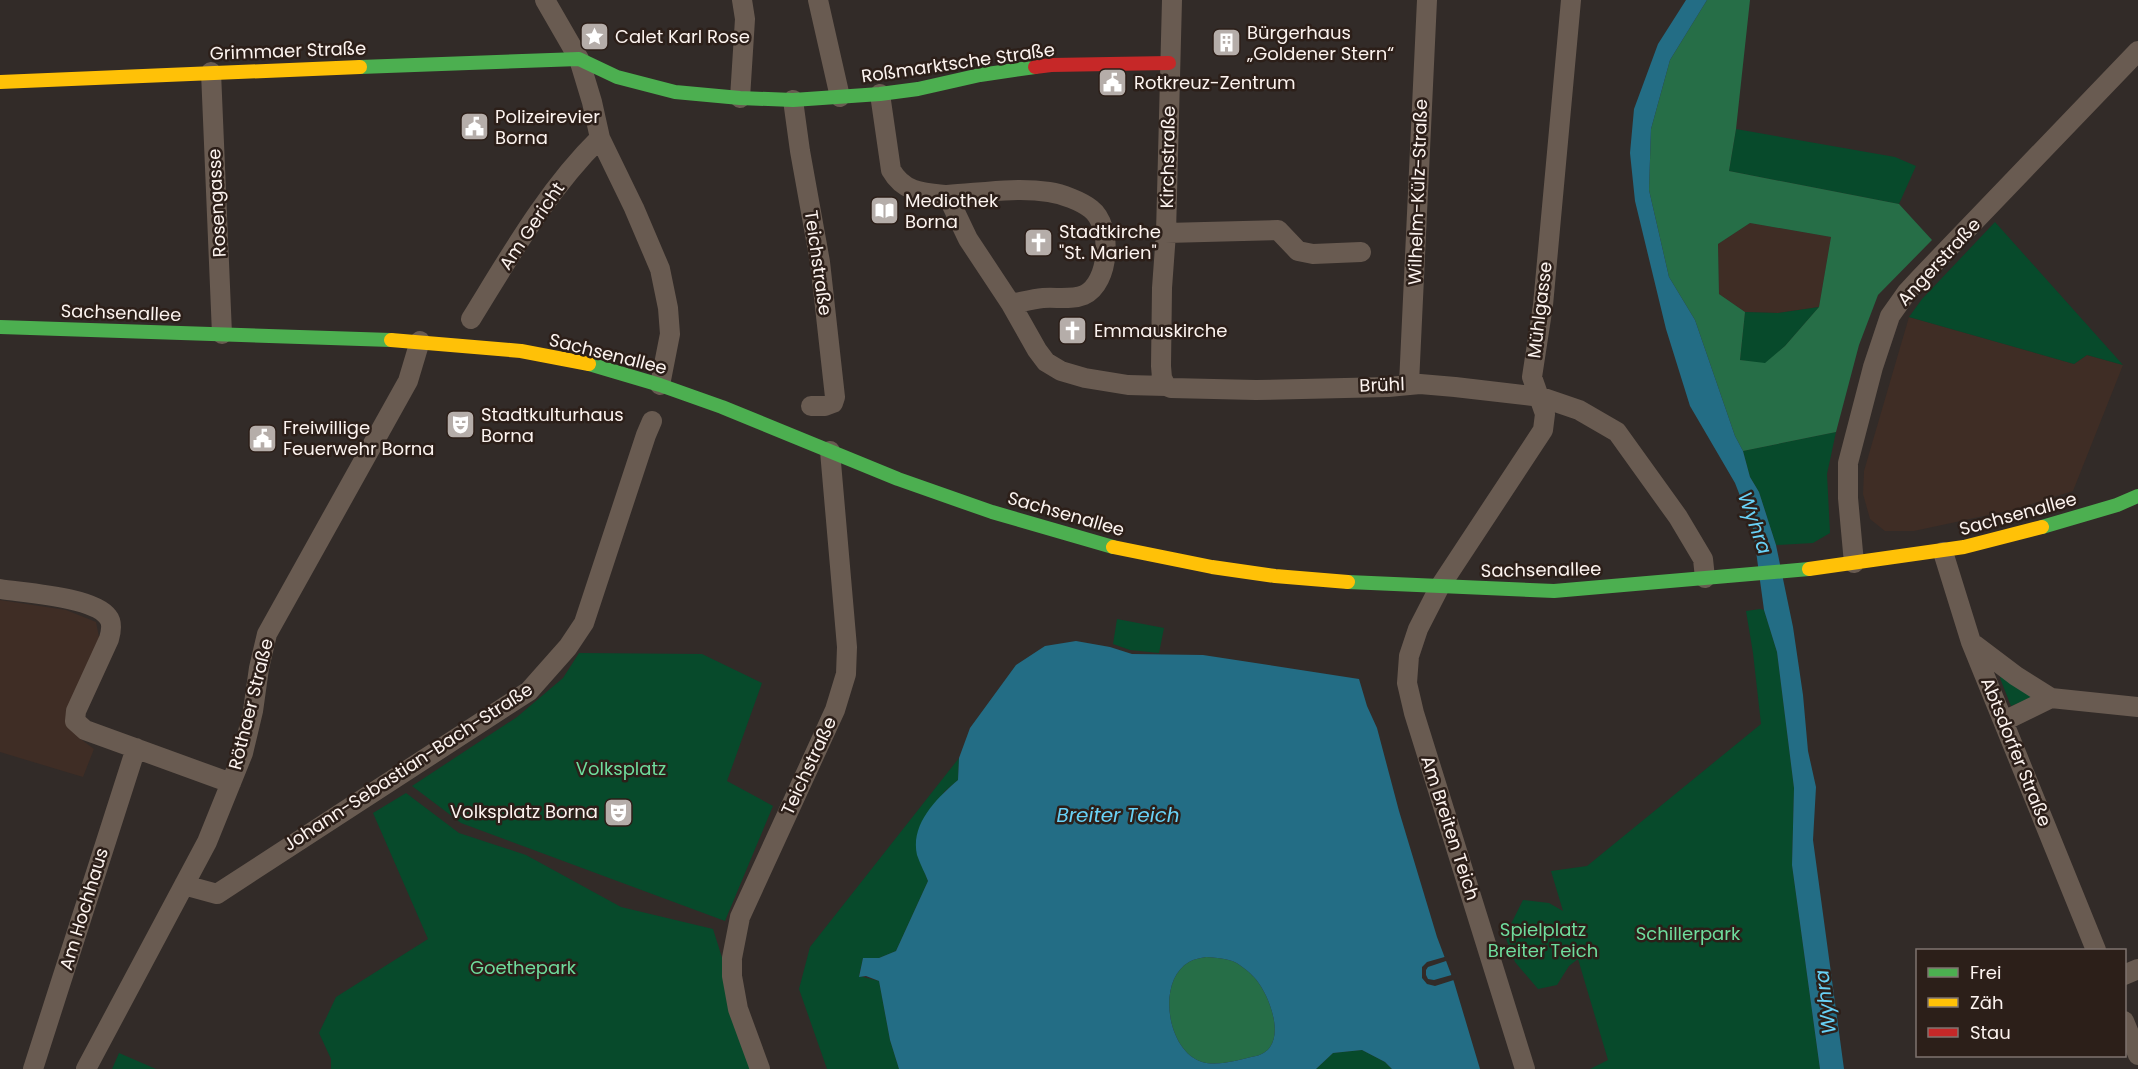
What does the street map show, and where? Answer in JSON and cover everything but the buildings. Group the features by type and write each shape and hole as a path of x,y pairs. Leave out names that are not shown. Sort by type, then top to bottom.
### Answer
{"main road":[{"name":"Grimmaer Straße","path":"0,82 579,59"},
{"name":"Roßmarktsche Straße","path":"579,59 617,77 675,92 793,100 918,89 980,75 1051,65 1169,63"},
{"name":"Sachsenallee","path":"0,327 420,341 521,351 593,365 722,407 898,478 992,512 1105,546 1186,564 1275,576 1439,588 1554,591 1738,576 1943,552 2048,527 2138,496"}],"street":[{"path":"544,0 579,59 600,138 660,269 668,308 670,334 660,385"},
{"path":"740,98 745,28 742,0"},
{"path":"818,0 840,97"},
{"name":"Kirchstraße","path":"1166,386 1162,378 1161,366 1162,288 1166,233 1172,0"},
{"name":"Wilhelm-Külz-Straße","path":"1409,384 1427,0"},
{"name":"Mühlgasse","path":"1439,588 1543,430 1545,414 1532,377 1543,305 1571,0"},
{"name":"Angerstraße","path":"1854,563 1848,498 1848,463 1873,367 1890,316 1920,278 2138,51"},
{"name":"Rosengasse","path":"211,72 222,334"},
{"path":"880,94 891,170 904,187 918,193 947,195 1003,189 1050,192 1080,202 1093,210 1102,225 1106,242 1105,262 1101,276 1093,289 1084,295 1042,298 1011,304"},
{"name":"Teichstraße","path":"793,100 820,262 835,397 833,403 825,406 811,406"},
{"name":"Am Gericht","path":"471,319 545,203 581,156 600,138"},
{"name":"Brühl","path":"947,195 968,239 1011,304 1037,350 1047,362 1061,371 1085,378 1128,385 1171,388 1256,390 1389,387 1409,384 1455,387 1541,398 1579,410 1617,432 1678,517 1703,559 1705,578"},
{"path":"1166,233 1278,230 1298,251 1313,254 1361,252"},
{"name":"Röthaer Straße","path":"86,1069 207,842 243,753 267,634 408,381 420,341"},
{"name":"Johann-Sebastian-Bach-Straße","path":"184,885 217,894 529,691 568,647 584,624 652,421"},
{"name":"Teichstraße","path":"760,1069 738,1009 732,976 732,958 740,917 835,711 846,674 847,647 830,451"},
{"name":"Abtsdorfer Straße","path":"1943,552 1971,642 2095,949"},
{"name":"Am Breiten Teich","path":"1439,588 1418,629 1409,656 1407,683 1414,713 1525,1069"},
{"path":"0,589 97,606 110,618 112,630 109,639 76,711 75,722 85,730 231,783"},
{"path":"1971,642 2016,676 2051,698 2138,707"},
{"path":"2004,721 2051,698"},
{"name":"Am Hochhaus","path":"33,1069 136,748"},
{"path":"2126,1026 2138,1055"}],"shaded area":[{"path":"1750,223 1831,237 1819,307 1778,313 1745,312 1719,294 1718,244"},
{"path":"1909,317 2074,364 2087,355 2123,365 2073,491 2012,510 1914,531 1885,531 1870,519 1863,494 1864,471"},
{"path":"0,600 66,610 96,622 100,642 78,737 94,749 83,777 0,752"}],"green space":[{"path":"1707,0 1750,0 1736,129 1729,171 1899,204 1932,240 1878,295 1859,345 1836,432 1743,451 1735,436 1695,320 1669,277 1649,190 1651,129 1670,60","holes":["1750,223 1831,237 1819,307 1785,346 1765,363 1740,360 1745,312 1719,294 1718,244"]},
{"path":"1736,129 1895,157 1916,166 1899,204 1729,171"},
{"path":"1995,222 2123,365 2087,355 2074,364 1909,317 1922,299"},
{"path":"1819,307 1785,346 1765,364 1740,360 1745,312 1778,313"},
{"path":"1836,432 1827,474 1830,533 1813,543 1776,545 1759,492 1750,477 1743,451"},
{"name":"Schillerpark","path":"1764,610 1777,652 1794,788 1792,865 1820,1069 1590,1069 1608,1060 1578,959 1569,966 1557,985 1538,989 1515,962 1505,936 1523,900 1549,903 1563,911 1551,871 1587,866 1761,724 1746,611"},
{"path":"1117,619 1164,628 1159,653 1130,650 1113,644"},
{"name":"Volksplatz","path":"579,653 702,654 762,683 727,781 773,806 725,921 461,823 412,786 517,717 563,678"},
{"path":"2002,675 2034,697 2011,706 2000,678"},
{"path":"959,758 958,780 944,792 917,854 928,881 896,951 879,958 863,958 859,976 879,981 890,1040 899,1069 827,1069 799,989 810,947"},
{"name":"Goethepark","path":"406,793 459,833 526,855 621,907 713,929 757,1069 331,1069 331,1059 319,1033 336,997 428,939 373,813"},
{"path":"1206,957 1237,963 1260,985 1269,1003 1274,1024 1272,1044 1266,1051 1256,1056 1215,1064 1202,1062 1190,1055 1181,1044 1174,1031 1170,1015 1169,999 1172,984 1179,971 1189,962"},
{"path":"1362,1050 1385,1062 1392,1069 1316,1069 1333,1053"},
{"path":"119,1053 156,1069 112,1069"}],"water":[{"name":"Wyhra","path":"1686,0 1707,0 1670,60 1651,129 1649,190 1669,277 1695,320 1735,436 1743,451 1750,477 1759,492 1776,545 1793,627 1808,751 1816,787 1813,840 1844,1069 1820,1069 1792,865 1794,788 1777,652 1764,610 1753,529 1735,483 1690,406 1666,329 1635,201 1630,153 1634,109 1658,44"},
{"name":"Breiter Teich","path":"1076,641 1110,647 1132,654 1203,655 1359,679 1367,706 1377,728 1437,937 1454,982 1480,1069 1392,1069 1385,1062 1362,1050 1333,1053 1316,1069 899,1069 890,1040 879,981 866,976 859,977 863,958 879,958 896,951 928,881 917,855 916,844 921,822 934,803 958,780 959,758 970,728 1016,665 1045,646","holes":["1206,957 1237,963 1260,985 1269,1003 1274,1024 1272,1044 1266,1051 1256,1056 1215,1064 1202,1062 1190,1055 1181,1044 1174,1031 1170,1015 1169,999 1172,984 1179,971 1189,962"]}],"pier":[{"path":"1448,956 1449,960 1428,967 1426,975 1428,979 1434,980 1455,974 1457,979 1435,986 1427,984 1422,978 1422,967 1427,962"}],"traffic: fast":[{"path":"360,67 579,59 617,77 675,92 793,100 918,89 980,75 1035,67"},
{"path":"0,327 391,340"},
{"path":"589,364 660,385 722,407 898,479 992,512 1113,547"},
{"path":"2042,527 2117,505 2138,496"},
{"path":"1348,582 1554,591 1809,569"}],"traffic: slow":[{"path":"0,82 360,67"},
{"path":"391,340 521,351 589,364"},
{"path":"1809,569 1964,547 2042,527"},
{"path":"1113,547 1212,567 1275,576 1348,582"}],"traffic: jam":[{"path":"1035,67 1169,63"}],"place":[{"name":"Calet Karl Rose","path":"594,37"},
{"name":"Bürgerhaus „Goldener Stern“","path":"1226,43"},
{"name":"Rotkreuz-Zentrum","path":"1113,83"},
{"name":"Polizeirevier Borna","path":"474,127"},
{"name":"Mediothek Borna","path":"884,211"},
{"name":"Stadtkirche \"St. Marien\"","path":"1038,242"},
{"name":"Emmauskirche","path":"1073,331"},
{"name":"Stadtkulturhaus Borna","path":"460,425"},
{"name":"Freiwillige Feuerwehr Borna","path":"262,438"},
{"name":"Volksplatz Borna","path":"619,812"}],"park label":[{"name":"Spielplatz Breiter Teich","path":"1543,940"}]}
